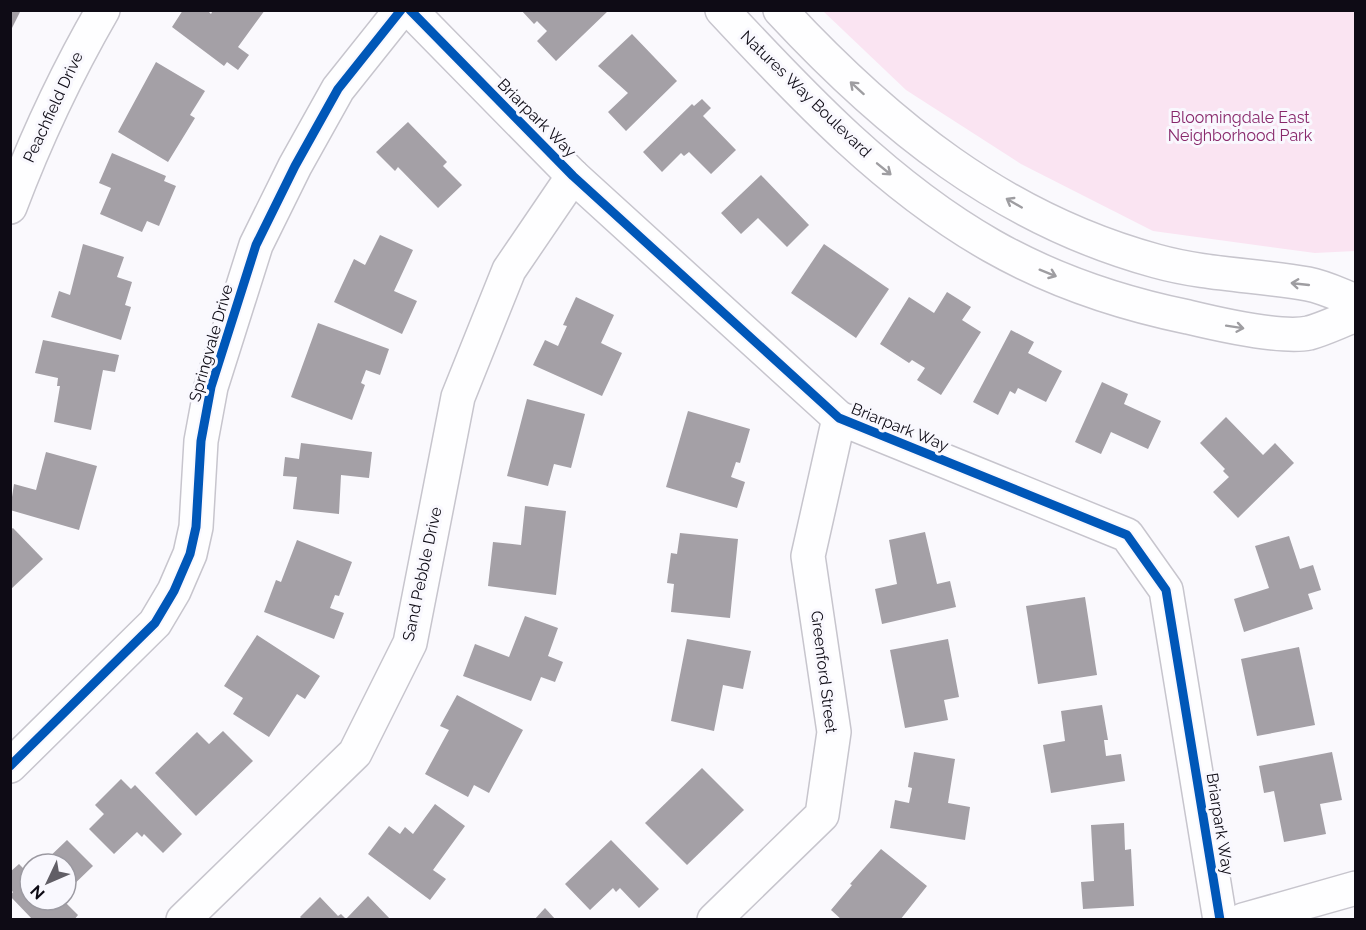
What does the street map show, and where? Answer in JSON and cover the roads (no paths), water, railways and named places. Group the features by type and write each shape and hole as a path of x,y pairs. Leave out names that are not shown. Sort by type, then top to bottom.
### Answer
{"street":[{"name":"Peachfield Drive","path":"10,207 34,143 68,71 103,10"},
{"name":"Springvale Drive","path":"10,766 155,623 174,591 190,554 196,527 201,441 211,387 256,245 295,166 338,89 401,10"},
{"name":"Briarpark Way","path":"410,10 573,176 839,418 1127,535 1166,590 1220,920"},
{"name":"Natures Way Boulevard","path":"722,10 828,120 883,168 934,208 992,246 1044,272 1111,297 1231,327 1307,333 1356,315"},
{"path":"780,10 841,74 887,116 939,156 1044,221 1100,244 1158,262 1213,273 1310,285 1356,301"},
{"name":"Sand Pebble Drive","path":"183,920 356,753 410,643 458,397 509,270 573,176"},
{"name":"Greenford Street","path":"714,920 822,815 834,732 808,556 839,418"},
{"path":"1243,920 1356,888"}],"park label":[{"name":"Bloomingdale East Neighborhood Park","path":"1240,126"}]}
